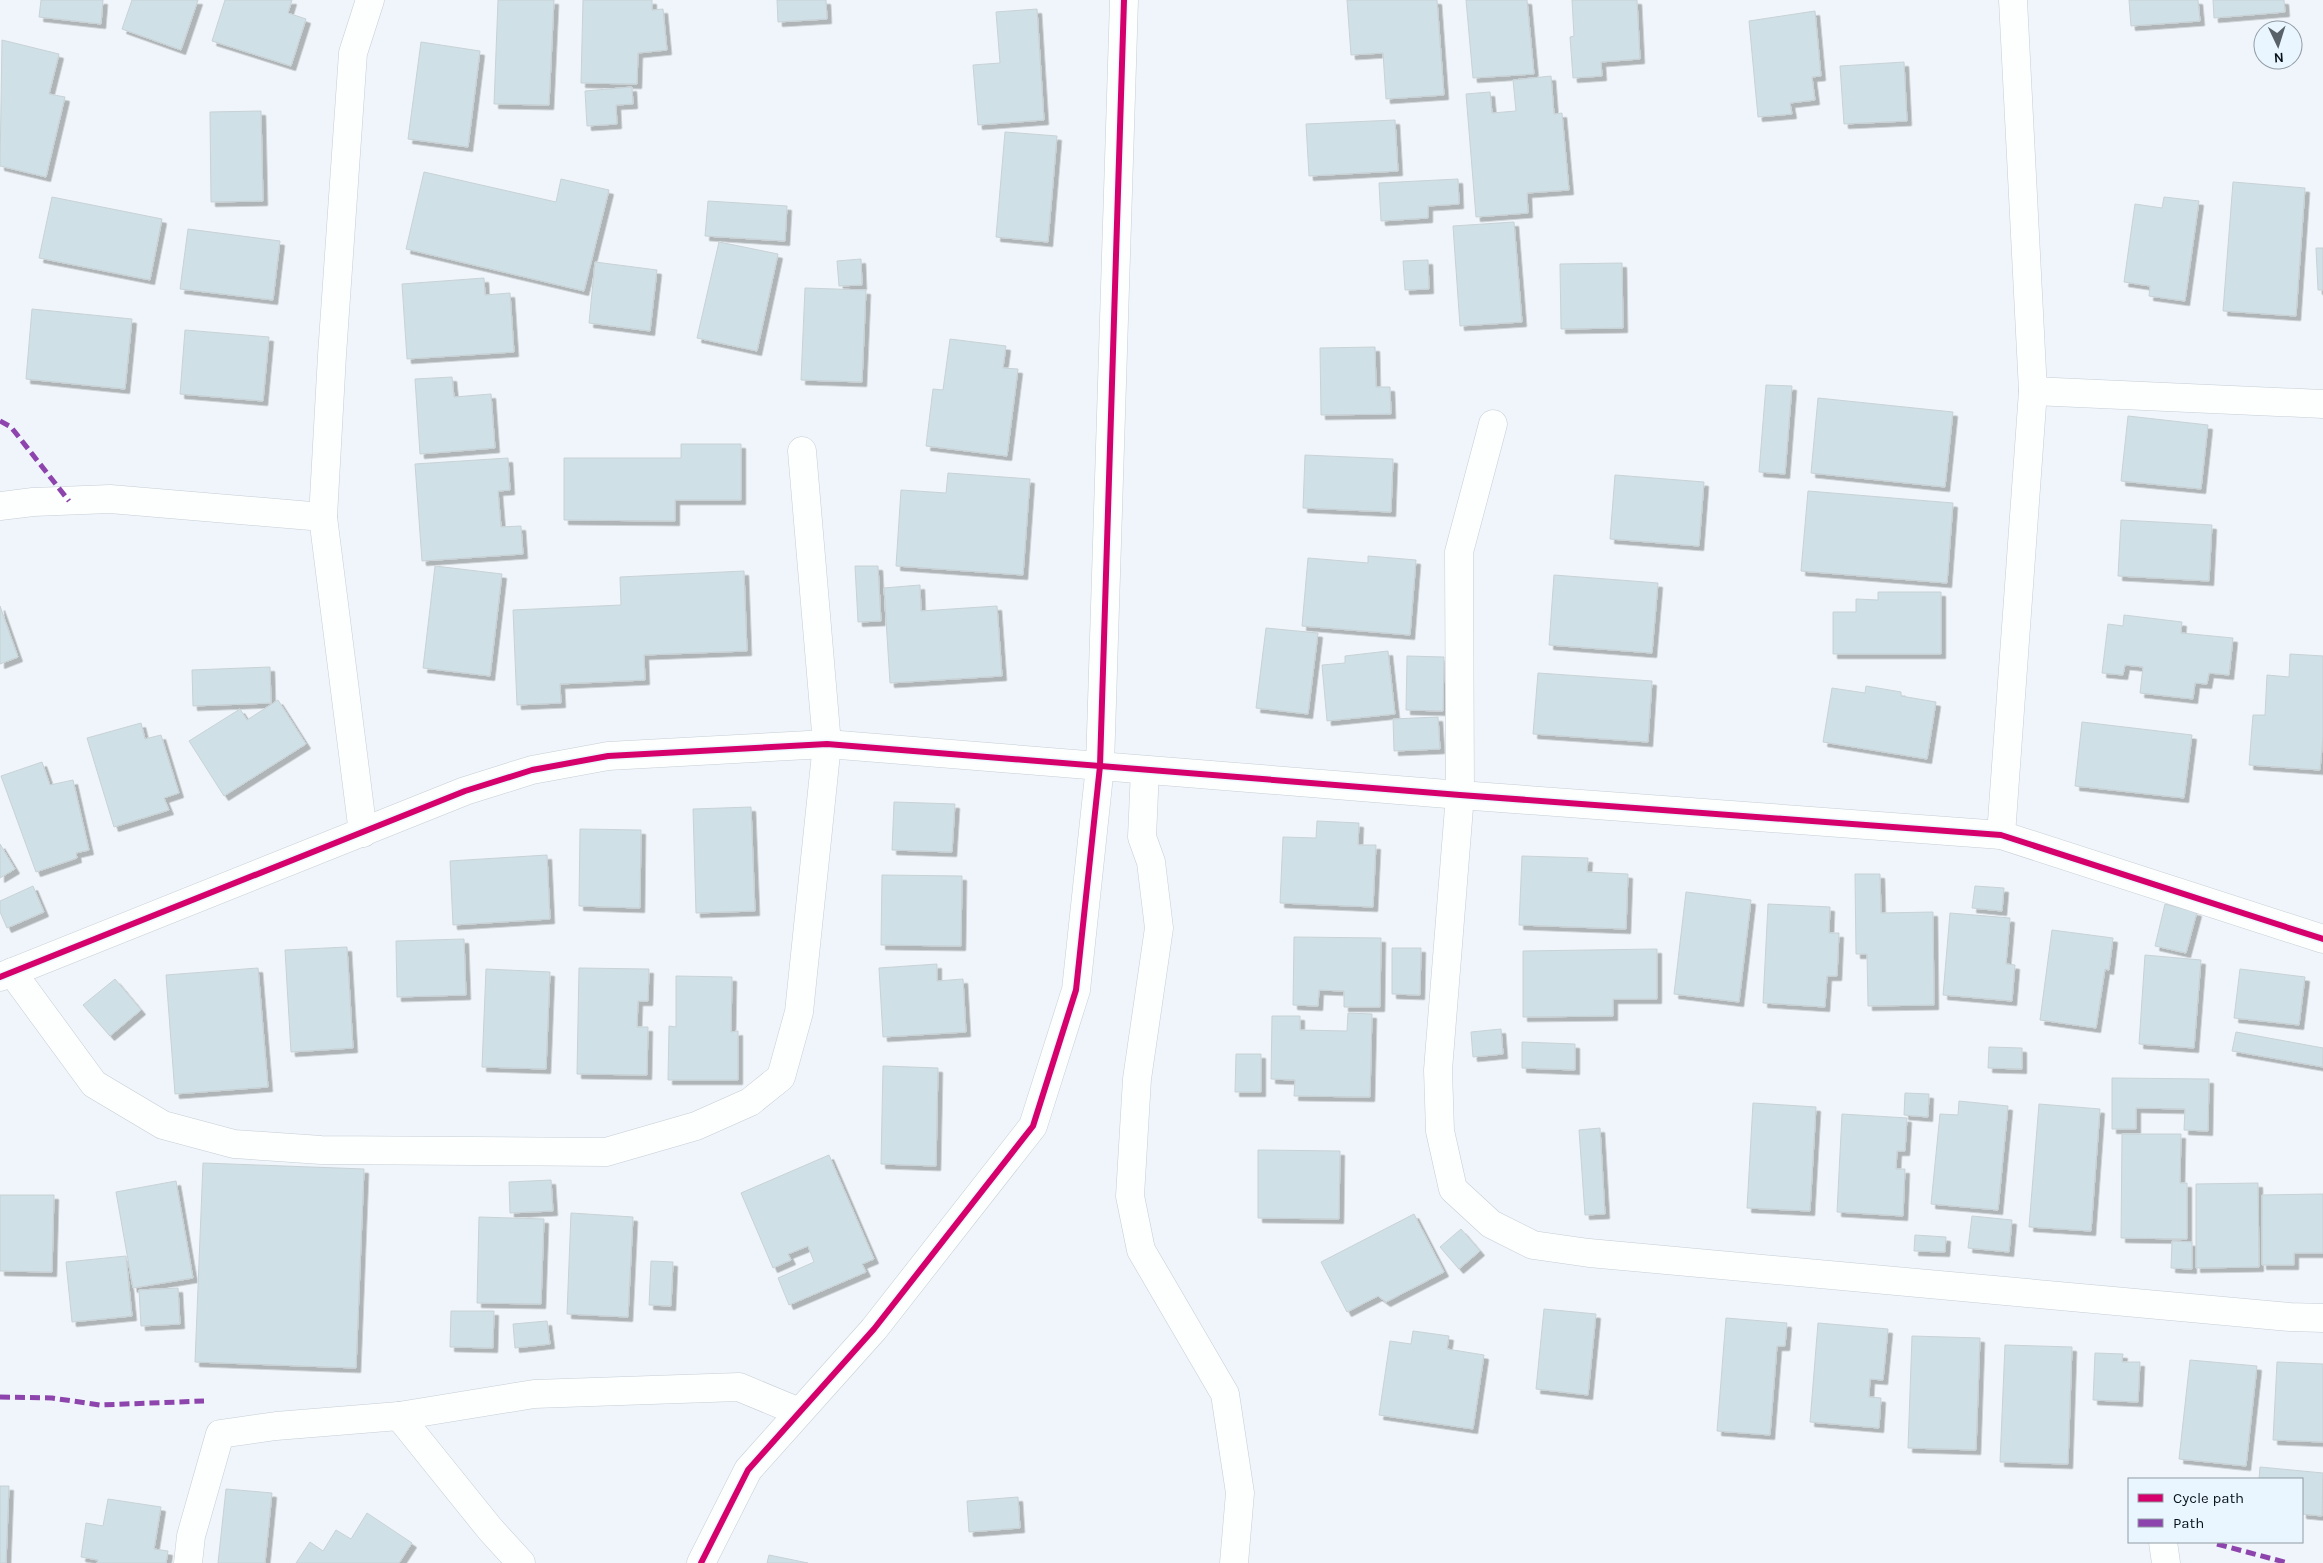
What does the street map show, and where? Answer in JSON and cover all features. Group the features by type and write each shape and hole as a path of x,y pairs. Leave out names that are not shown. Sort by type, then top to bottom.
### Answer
{"street":[{"path":"363,832 323,517 332,345 353,53 370,0"},
{"path":"701,1563 748,1470 874,1329 1033,1126 1076,990 1100,766 1124,0"},
{"path":"2000,834 2033,391 2013,0"},
{"path":"2033,391 2323,404"},
{"path":"1493,424 1459,552 1460,795 1438,1070 1440,1131 1453,1190 1491,1224 1532,1245 1589,1253 2290,1317 2323,1318"},
{"path":"802,451 827,744 799,1012 781,1077 750,1102 696,1126 606,1152 321,1150 234,1144 163,1125 94,1084 6,975 465,791 532,770 608,756 827,744 1460,795 2000,834 2323,939"},
{"path":"0,506 33,502 110,499 323,517"},
{"path":"1145,770 1142,837 1151,862 1159,928 1137,1079 1130,1196 1141,1250 1225,1394 1240,1493 1234,1563"},
{"path":"188,1563 190,1536 220,1434 276,1426 399,1416 534,1394 738,1387 799,1412"},
{"path":"399,1416 490,1529 521,1563"},
{"path":"2163,1543 2166,1563"}],"building":[{"path":"41,0 103,0 101,24 39,17"},
{"path":"132,0 198,0 181,50 122,29"},
{"path":"225,0 292,0 288,13 306,19 291,66 212,41"},
{"path":"498,0 554,0 549,105 494,104"},
{"path":"583,0 652,0 652,10 663,9 667,50 638,53 637,84 581,83"},
{"path":"777,0 826,0 827,19 778,22"},
{"path":"1347,0 1437,0 1444,95 1386,99 1383,53 1351,55"},
{"path":"1466,0 1527,0 1534,74 1473,78"},
{"path":"1572,0 1637,0 1640,59 1601,62 1602,76 1573,78 1570,37 1574,36"},
{"path":"2129,0 2198,0 2200,21 2131,26"},
{"path":"2213,0 2284,0 2285,12 2214,18"},
{"path":"1037,9 1044,120 978,125 973,65 1000,63 996,12"},
{"path":"1815,11 1821,76 1812,77 1815,100 1790,103 1792,114 1758,117 1749,21"},
{"path":"2,40 59,54 49,94 65,97 46,177 0,166"},
{"path":"421,42 480,51 468,147 408,139"},
{"path":"1904,62 1907,121 1844,124 1840,66"},
{"path":"1551,76 1554,114 1562,113 1569,190 1527,193 1528,213 1476,217 1466,94 1490,92 1492,113 1516,111 1513,80"},
{"path":"632,87 633,104 616,105 617,124 587,126 585,91"},
{"path":"261,111 263,201 211,202 210,112"},
{"path":"1395,120 1398,171 1309,176 1306,124"},
{"path":"1005,132 1057,136 1048,242 996,237"},
{"path":"424,172 556,202 561,179 609,190 584,291 406,249"},
{"path":"1458,179 1459,204 1428,206 1428,218 1381,221 1379,183"},
{"path":"2233,182 2305,188 2296,316 2223,311"},
{"path":"52,197 162,219 150,280 39,258"},
{"path":"2164,197 2199,201 2185,301 2149,296 2150,286 2124,282 2135,204 2162,208"},
{"path":"708,201 787,206 785,241 705,236"},
{"path":"1514,222 1522,322 1460,326 1453,226"},
{"path":"188,229 280,241 273,300 180,289"},
{"path":"719,242 778,254 757,351 697,338"},
{"path":"2316,248 2323,248 2323,290 2318,290"},
{"path":"861,259 862,285 839,286 837,261"},
{"path":"1428,260 1429,289 1405,290 1403,261"},
{"path":"595,262 657,270 650,331 589,323"},
{"path":"1622,263 1623,328 1561,329 1560,264"},
{"path":"484,278 485,295 510,293 514,352 407,359 402,284"},
{"path":"805,288 866,290 862,382 801,380"},
{"path":"32,309 132,319 125,389 26,379"},
{"path":"185,330 269,337 263,401 180,394"},
{"path":"950,339 1006,346 1003,368 1018,369 1007,456 926,446 933,389 943,390"},
{"path":"1375,347 1376,387 1390,387 1391,414 1321,415 1320,348"},
{"path":"452,377 454,397 491,394 495,448 420,454 415,379"},
{"path":"1766,385 1792,386 1785,474 1759,472"},
{"path":"1818,398 1953,412 1945,487 1811,473"},
{"path":"2128,416 2208,425 2201,489 2121,481"},
{"path":"681,444 741,444 741,500 675,500 675,521 564,520 564,458 681,458"},
{"path":"1305,455 1393,459 1391,512 1303,508"},
{"path":"508,458 510,490 498,491 501,527 521,526 523,554 422,561 415,464"},
{"path":"948,473 1030,479 1023,575 896,566 901,490 946,493"},
{"path":"1615,475 1704,482 1699,546 1610,539"},
{"path":"1808,491 1953,503 1947,583 1801,571"},
{"path":"2121,520 2212,525 2209,581 2118,576"},
{"path":"1368,556 1416,560 1410,635 1302,626 1308,558 1368,563"},
{"path":"435,566 502,574 490,676 423,668"},
{"path":"855,566 878,566 881,621 858,622"},
{"path":"744,571 747,651 644,655 645,680 560,684 561,703 517,705 513,610 621,605 620,577"},
{"path":"1554,575 1658,583 1652,653 1549,645"},
{"path":"920,585 921,611 997,606 1002,676 890,683 884,588"},
{"path":"1878,592 1941,592 1941,654 1833,654 1833,612 1856,612 1856,599 1878,600"},
{"path":"0,606 18,657 0,664"},
{"path":"2124,615 2182,622 2181,633 2233,638 2229,675 2209,673 2207,684 2195,683 2193,699 2140,693 2143,667 2125,665 2123,675 2102,673 2108,624 2123,626"},
{"path":"1266,628 1318,633 1308,714 1256,708"},
{"path":"1388,651 1395,714 1327,721 1322,665 1345,663 1345,656"},
{"path":"2290,654 2323,656 2323,737 2320,770 2249,765 2253,715 2265,715 2267,675 2289,677"},
{"path":"1407,656 1444,657 1443,711 1406,710"},
{"path":"270,667 271,703 193,706 192,670"},
{"path":"1538,673 1652,681 1648,742 1533,734"},
{"path":"1866,686 1901,692 1901,696 1936,702 1927,759 1823,742 1832,688 1865,693"},
{"path":"278,700 306,744 224,796 189,741 240,709 247,720"},
{"path":"1438,717 1440,749 1394,751 1393,719"},
{"path":"2082,722 2192,735 2184,798 2075,786"},
{"path":"141,723 145,739 161,735 179,793 164,798 169,810 114,827 87,738"},
{"path":"42,762 50,785 73,780 89,850 76,853 77,858 36,872 1,776"},
{"path":"894,802 955,804 952,852 892,850"},
{"path":"751,807 755,911 696,913 693,809"},
{"path":"1317,821 1359,823 1358,845 1376,845 1373,907 1280,903 1283,837 1316,838"},
{"path":"580,829 641,830 640,908 579,906"},
{"path":"0,844 15,869 0,878"},
{"path":"547,855 550,919 453,925 450,861"},
{"path":"1522,856 1588,858 1587,872 1628,874 1626,929 1519,925"},
{"path":"1855,874 1880,874 1881,913 1933,912 1934,1005 1868,1006 1867,954 1856,954"},
{"path":"882,875 962,876 961,946 881,945"},
{"path":"33,886 44,912 7,928 0,912 0,901"},
{"path":"1975,886 2004,888 2002,911 1972,908"},
{"path":"1686,892 1751,900 1739,1002 1674,994"},
{"path":"1768,904 1830,907 1829,933 1839,933 1837,976 1827,976 1825,1007 1763,1003"},
{"path":"2165,904 2197,912 2186,953 2155,946"},
{"path":"1950,913 2010,918 2006,964 2015,965 2012,1001 1943,995"},
{"path":"2052,930 2113,938 2109,970 2105,969 2096,1028 2040,1020"},
{"path":"1294,937 1381,938 1380,1007 1344,1007 1344,991 1319,990 1318,1006 1293,1005"},
{"path":"464,939 466,995 397,997 396,941"},
{"path":"347,947 353,1048 291,1052 285,950"},
{"path":"1392,948 1421,948 1420,995 1392,994"},
{"path":"1657,949 1657,999 1613,999 1613,1016 1523,1017 1523,951"},
{"path":"2145,955 2201,960 2194,1048 2139,1044"},
{"path":"937,964 937,981 963,979 966,1032 883,1037 879,968"},
{"path":"258,968 268,1087 175,1094 166,975"},
{"path":"579,968 649,969 648,1001 638,1001 637,1027 648,1027 647,1075 577,1074"},
{"path":"486,969 550,972 546,1069 482,1067"},
{"path":"2240,969 2305,977 2299,1025 2234,1018"},
{"path":"676,976 732,977 731,1032 738,1031 738,1080 668,1080 669,1026 676,1027"},
{"path":"115,979 141,1010 110,1036 83,1005"},
{"path":"1348,1013 1372,1014 1370,1097 1294,1096 1295,1080 1271,1079 1272,1016 1300,1016 1300,1030 1347,1031"},
{"path":"1501,1029 1503,1054 1473,1057 1471,1032"},
{"path":"2236,1032 2323,1048 2323,1067 2232,1051"},
{"path":"1522,1042 1575,1044 1575,1070 1522,1068"},
{"path":"1989,1047 2022,1048 2022,1069 1988,1068"},
{"path":"1236,1054 1261,1054 1261,1092 1235,1092"},
{"path":"883,1066 938,1068 936,1166 881,1164"},
{"path":"2112,1078 2209,1079 2208,1131 2184,1130 2185,1109 2136,1108 2136,1129 2112,1129"},
{"path":"1905,1093 1929,1094 1928,1117 1904,1115"},
{"path":"1959,1101 2008,1106 1998,1210 1931,1204 1940,1114 1958,1115"},
{"path":"1753,1103 1816,1107 1810,1211 1747,1208"},
{"path":"2039,1104 2100,1109 2091,1231 2029,1227"},
{"path":"1842,1114 1907,1118 1905,1151 1897,1151 1896,1169 1905,1169 1903,1216 1837,1212"},
{"path":"1600,1128 1605,1214 1585,1215 1579,1130"},
{"path":"2122,1134 2181,1134 2180,1183 2187,1183 2187,1239 2121,1238"},
{"path":"1258,1150 1340,1151 1339,1219 1258,1218"},
{"path":"829,1155 874,1259 862,1264 866,1272 789,1305 778,1278 814,1262 808,1246 788,1254 791,1260 773,1268 741,1193"},
{"path":"203,1163 364,1169 356,1368 195,1362"},
{"path":"551,1180 553,1211 510,1213 509,1182"},
{"path":"176,1181 193,1278 133,1288 116,1192"},
{"path":"2258,1183 2259,1267 2196,1268 2196,1184"},
{"path":"2323,1194 2323,1253 2294,1253 2294,1265 2262,1265 2262,1195"},
{"path":"0,1195 54,1195 52,1272 0,1271"},
{"path":"571,1213 633,1217 628,1317 567,1314"},
{"path":"1414,1214 1444,1272 1386,1302 1378,1296 1347,1312 1321,1262"},
{"path":"1972,1216 2012,1220 2009,1252 1968,1248"},
{"path":"479,1217 544,1219 541,1304 477,1303"},
{"path":"1461,1229 1480,1251 1459,1269 1440,1247"},
{"path":"1915,1235 1946,1237 1945,1252 1914,1251"},
{"path":"2172,1241 2192,1242 2192,1269 2171,1268"},
{"path":"126,1256 132,1316 72,1322 66,1262"},
{"path":"651,1261 673,1262 671,1306 649,1305"},
{"path":"178,1288 180,1324 141,1326 139,1290"},
{"path":"1544,1309 1596,1314 1588,1395 1536,1389"},
{"path":"451,1311 494,1311 493,1348 450,1347"},
{"path":"1726,1318 1787,1323 1785,1346 1777,1346 1770,1435 1717,1431"},
{"path":"547,1321 550,1344 515,1348 513,1324"},
{"path":"1818,1323 1888,1329 1883,1380 1870,1379 1869,1397 1881,1398 1879,1428 1810,1422"},
{"path":"1413,1331 1449,1336 1447,1349 1484,1355 1473,1429 1379,1415 1390,1341 1411,1344"},
{"path":"1912,1336 1980,1338 1976,1450 1908,1448"},
{"path":"2005,1345 2072,1347 2068,1464 2000,1462"},
{"path":"2095,1353 2123,1354 2122,1362 2140,1362 2138,1402 2093,1400"},
{"path":"2190,1360 2257,1366 2246,1466 2179,1459"},
{"path":"2277,1362 2323,1364 2323,1442 2273,1440"},
{"path":"2260,1467 2323,1473 2322,1516 2303,1514 2303,1478 2259,1478"},
{"path":"0,1486 9,1486 6,1563 0,1563"},
{"path":"226,1489 272,1493 265,1563 218,1563"},
{"path":"1018,1497 1020,1528 969,1532 967,1501"},
{"path":"108,1499 161,1507 154,1549 168,1551 166,1563 97,1563 98,1560 81,1557 86,1523 103,1526"},
{"path":"367,1513 412,1543 399,1563 296,1563 310,1542 323,1551 336,1530 351,1539"},
{"path":"769,1555 808,1563 767,1563"}],"marked path":[{"path":"0,421 11,427 69,501"},
{"path":"0,1397 52,1398 100,1405 204,1401"},
{"path":"2217,1544 2288,1563"}],"cycle path":[{"path":"701,1563 748,1470 874,1329 1033,1126 1076,990 1100,766 1124,0"},
{"path":"0,977 465,791 532,770 608,756 827,744 1460,795 2001,835 2323,939"}]}
